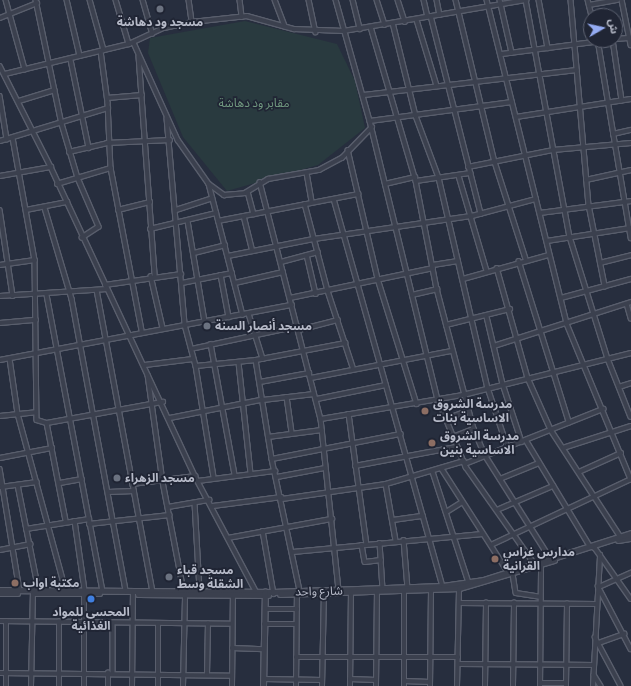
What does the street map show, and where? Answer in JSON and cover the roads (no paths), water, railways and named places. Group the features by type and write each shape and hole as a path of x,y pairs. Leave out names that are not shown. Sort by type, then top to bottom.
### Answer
{"street":[{"path":"6,0 26,70"},
{"path":"67,0 80,56"},
{"path":"90,0 103,51 108,108 107,143 131,280 142,331"},
{"path":"116,0 129,44"},
{"path":"143,0 153,34"},
{"path":"189,0 192,22"},
{"path":"240,0 242,17"},
{"path":"275,0 285,26"},
{"path":"309,0 316,32"},
{"path":"336,0 344,32 364,95 425,354 438,399 464,462 534,563"},
{"path":"353,0 360,29"},
{"path":"377,0 385,25"},
{"path":"398,0 405,22"},
{"path":"424,0 481,214"},
{"path":"437,0 440,15"},
{"path":"456,0 460,12 480,107 508,208 526,259"},
{"path":"487,0 502,54 512,102 561,298 566,324 612,430 631,479 595,497 513,533 491,545"},
{"path":"500,0 512,53"},
{"path":"5,74 72,60 80,56 134,43 153,34 192,22 242,17 316,32 344,32 489,8 526,0 570,237 585,291 608,359 619,388 629,407 631,418"},
{"path":"539,0 548,48"},
{"path":"571,0 577,70 582,105 583,148 586,180 593,233 605,286"},
{"path":"588,0 590,8"},
{"path":"589,5 618,0"},
{"path":"622,0 631,45"},
{"path":"0,18 36,1 48,64 62,124 78,178 99,228 82,238"},
{"path":"417,20 437,86"},
{"path":"393,23 416,116 439,178 463,279 471,321 488,388 507,445"},
{"path":"371,27 396,118 416,179 437,289 451,351 474,429 485,455 529,527 550,558"},
{"path":"134,43 167,118 209,184 243,315"},
{"path":"502,54 583,43"},
{"path":"599,48 606,103 613,134 631,238"},
{"path":"615,48 622,100"},
{"path":"138,52 150,202 153,276 162,328"},
{"path":"72,60 89,148"},
{"path":"0,66 19,101 51,167 82,238 163,402 195,476 209,500 256,593"},
{"path":"364,95 539,73 577,70"},
{"path":"19,101 54,90"},
{"path":"107,98 142,95"},
{"path":"0,96 1,112 8,139"},
{"path":"516,117 582,105 631,99"},
{"path":"370,121 512,102"},
{"path":"0,141 82,118 108,108"},
{"path":"167,118 185,325 196,366 214,477"},
{"path":"209,184 228,197 248,192 260,182 307,173 342,158 348,150 372,127"},
{"path":"613,134 631,130"},
{"path":"13,138 21,172 35,260 36,412 39,423 118,412 151,406 163,402"},
{"path":"70,152 107,143 170,140"},
{"path":"468,167 553,150 614,146 631,143"},
{"path":"348,150 378,279 401,359 416,404"},
{"path":"0,176 51,167"},
{"path":"58,184 111,168"},
{"path":"586,180 631,170"},
{"path":"307,173 312,202"},
{"path":"385,184 416,179 459,176 470,173"},
{"path":"459,176 487,271"},
{"path":"260,182 290,298 305,349 314,394 317,398 321,418 322,450 332,519 339,590"},
{"path":"248,192 254,214"},
{"path":"218,221 358,194"},
{"path":"176,210 212,198"},
{"path":"334,199 443,586"},
{"path":"228,256 344,234 472,216 508,208 536,199"},
{"path":"540,213 589,205 631,201"},
{"path":"26,210 44,208 67,202"},
{"path":"118,210 150,202"},
{"path":"305,204 328,291 353,368"},
{"path":"44,208 69,292 126,591"},
{"path":"0,210 13,296"},
{"path":"150,229 177,224 216,213"},
{"path":"244,216 253,251"},
{"path":"188,221 205,321"},
{"path":"547,242 593,233 630,228"},
{"path":"194,253 224,245"},
{"path":"281,262 318,252"},
{"path":"463,279 519,261 549,254"},
{"path":"307,255 316,294"},
{"path":"600,263 631,255"},
{"path":"0,265 35,260"},
{"path":"290,298 357,285 458,261"},
{"path":"519,261 539,333 569,422"},
{"path":"498,268 510,309 516,339 528,378 551,430 580,472 620,536"},
{"path":"235,283 283,272"},
{"path":"182,283 232,273"},
{"path":"0,296 47,295 97,290 131,280 153,276 181,274"},
{"path":"220,275 229,317"},
{"path":"561,298 631,279"},
{"path":"412,295 437,289"},
{"path":"97,290 118,412 153,591"},
{"path":"47,295 102,591"},
{"path":"494,346 539,333 629,303 631,318"},
{"path":"0,360 80,346 142,331 249,314 292,305"},
{"path":"446,324 487,318 510,309"},
{"path":"249,314 263,359"},
{"path":"487,318 502,384 522,442"},
{"path":"0,323 36,320"},
{"path":"191,349 338,320"},
{"path":"196,366 239,363 305,349 346,343"},
{"path":"211,344 213,365 235,475"},
{"path":"311,378 425,354 451,351"},
{"path":"321,418 393,408 463,395 502,384 584,366 631,353"},
{"path":"10,359 18,414 66,591"},
{"path":"145,365 193,359"},
{"path":"256,360 272,459 293,552 298,593 296,609 296,686"},
{"path":"239,363 251,473"},
{"path":"148,372 151,406 163,482 184,593 183,686"},
{"path":"260,382 310,373"},
{"path":"619,388 631,383"},
{"path":"317,398 386,385"},
{"path":"170,418 243,403 314,394"},
{"path":"287,397 292,433"},
{"path":"212,506 328,494 413,478 485,455 507,445 522,442 603,409"},
{"path":"446,419 468,411"},
{"path":"0,416 36,412"},
{"path":"349,414 367,544"},
{"path":"47,423 60,483 66,521"},
{"path":"563,448 612,430 631,426"},
{"path":"453,437 474,429"},
{"path":"268,437 322,430"},
{"path":"272,459 401,434"},
{"path":"526,440 567,509 592,547 600,555 631,599"},
{"path":"356,466 407,458 457,447"},
{"path":"0,458 52,448"},
{"path":"580,472 621,453"},
{"path":"500,479 539,463"},
{"path":"277,477 325,468"},
{"path":"0,469 1,487 20,591"},
{"path":"442,469 462,503 491,545 507,573"},
{"path":"198,481 214,477 275,471"},
{"path":"433,472 448,510 469,583"},
{"path":"132,484 163,482 195,476"},
{"path":"60,483 82,479"},
{"path":"1,487 37,482"},
{"path":"386,484 396,541"},
{"path":"18,485 40,591"},
{"path":"497,510 553,486"},
{"path":"108,492 134,491"},
{"path":"168,507 209,500"},
{"path":"195,503 200,591"},
{"path":"448,510 462,503"},
{"path":"90,524 170,515"},
{"path":"393,520 423,516"},
{"path":"26,529 66,521 89,519"},
{"path":"228,538 332,519"},
{"path":"75,521 85,592 84,686"},
{"path":"263,531 274,593"},
{"name":"شارع واحد","path":"298,593 339,590 351,594 377,593 469,583 507,573 513,574 631,533"},
{"path":"293,552 404,540 430,541 456,536 482,534"},
{"name":"شارع واحد","path":"184,593 200,591 324,594 383,589 431,591 459,588 550,558 631,538"},
{"path":"404,540 406,590 404,684 430,684 431,591"},
{"path":"380,543 383,589"},
{"path":"0,550 30,544"},
{"path":"362,545 365,562 381,560"},
{"path":"594,686 595,636 600,555"},
{"path":"540,565 540,684 566,685 567,604"},
{"path":"599,586 631,573"},
{"path":"513,574 516,593 540,597"},
{"path":"599,586 631,649"},
{"path":"457,686 459,588"},
{"name":"شارع واحد","path":"0,590 56,592 153,591 163,593"},
{"name":"شارع واحد","path":"0,594 33,594 66,591 133,594 184,593 233,595 256,593"},
{"path":"264,686 265,593"},
{"path":"376,686 377,593"},
{"path":"31,686 33,594"},
{"path":"132,686 133,594"},
{"path":"322,686 324,594"},
{"path":"350,686 351,594"},
{"path":"232,686 233,595"},
{"path":"459,603 597,604"},
{"path":"486,603 486,686"},
{"path":"513,686 514,603"},
{"path":"265,609 296,609"},
{"path":"0,621 232,624"},
{"path":"6,622 6,686"},
{"path":"59,622 59,686"},
{"path":"108,686 112,623"},
{"path":"158,624 158,686"},
{"path":"207,675 208,624"},
{"path":"264,624 296,624"},
{"path":"599,643 624,634"},
{"path":"595,636 621,686"},
{"path":"232,648 264,649"},
{"path":"296,657 458,657"},
{"path":"458,664 513,666 594,665"},
{"path":"0,673 110,673 232,676"},
{"path":"594,675 601,686"},
{"path":"264,678 322,680"},
{"path":"350,679 376,680"}],"place":[{"name":"مسجد ود دهاشة","path":"160,9"},
{"name":"مسجد أنصار السنة","path":"207,326"},
{"name":"مدرسة الشروق الاساسية بنات","path":"425,411"},
{"name":"مدرسة الشروق الاساسية بنين","path":"432,443"},
{"name":"مسجد الزهراء","path":"117,478"},
{"name":"مدارس غراس القرانية","path":"495,559"},
{"name":"مسجد قباء الشقلة وسط","path":"169,577"},
{"name":"مكتبة اواب","path":"15,583"},
{"name":"المحسي للمواد الغذائية","path":"91,599"}],"park label":[{"name":"مقابر ود دهاشة","path":"254,103"}]}
